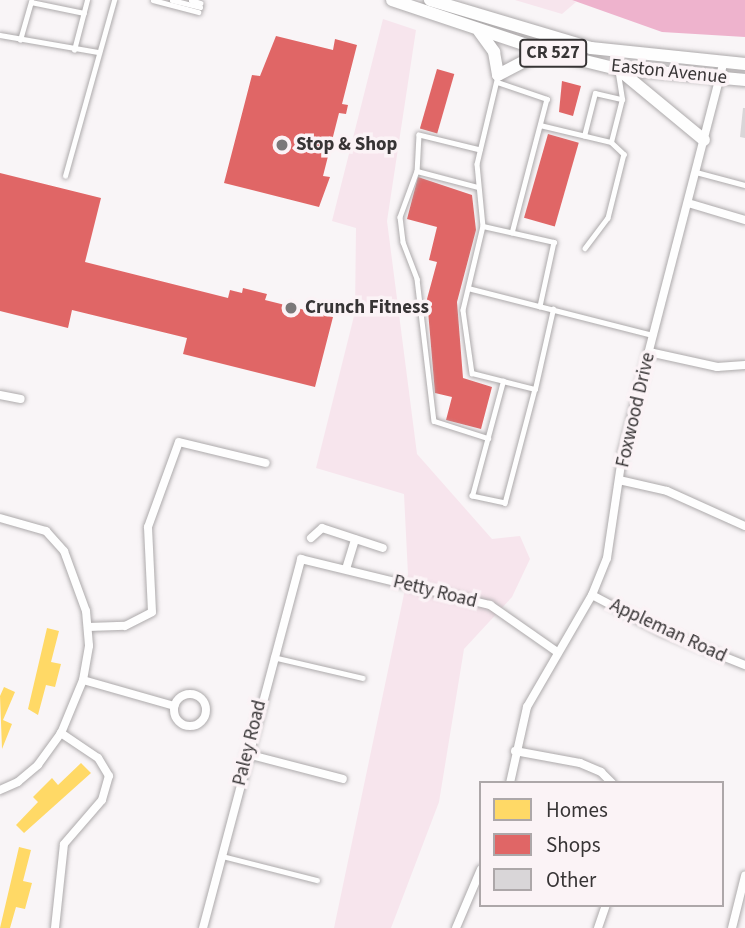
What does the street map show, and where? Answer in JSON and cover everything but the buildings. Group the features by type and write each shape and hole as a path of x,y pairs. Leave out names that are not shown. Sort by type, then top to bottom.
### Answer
{"main road":[{"name":"Easton Avenue","path":"393,0 479,31 544,51 614,68 745,80"},
{"name":"Easton Avenue","path":"430,0 591,48 745,64"},
{"path":"479,31 494,52 497,78 544,51"},
{"path":"614,68 651,91 704,139"}],"street":[{"name":"Foxwood Drive","path":"510,781 527,707 593,595 607,558 619,480 723,63"},
{"path":"688,203 745,220"},
{"path":"649,352 717,368 745,365"},
{"path":"0,395 21,399"},
{"path":"88,627 125,626 152,612 148,527 179,442 266,463"},
{"path":"619,480 667,491 745,526"},
{"path":"0,518 28,522 52,535 64,551 79,589 88,627 83,680 61,733 38,765 18,782 0,790"},
{"path":"311,538 322,528 383,548"},
{"path":"346,569 355,539"},
{"name":"Petty Road","path":"301,559 490,605 557,652"},
{"name":"Paley Road","path":"203,928 272,657 301,559"},
{"name":"Appleman Road","path":"593,595 660,631 745,665"},
{"path":"83,680 174,706"},
{"path":"195,695 204,703 205,715 198,724 185,726 176,718 174,706 182,696 195,695"},
{"path":"55,928 64,844 102,800 109,776 98,758 61,733"},
{"path":"515,751 580,763 601,772 610,781"},
{"path":"247,754 343,779"},
{"path":"456,928 479,874"},
{"path":"732,928 745,876"},
{"path":"597,928 605,907"}],"lane":[{"path":"74,50 87,0"},
{"path":"65,176 114,0"},
{"path":"153,0 200,7"},
{"path":"172,0 200,7"},
{"path":"191,0 200,7"},
{"path":"20,40 30,2 84,13"},
{"path":"0,35 74,50 98,52"},
{"path":"611,142 622,99 622,85 614,68"},
{"path":"512,233 547,99 497,78 480,150 478,187 483,226 463,310 472,373 535,389"},
{"path":"584,136 595,93 622,99"},
{"path":"540,125 611,142 624,157 608,218 584,248"},
{"path":"480,150 419,135 417,171 400,217 403,242 417,279 434,421 488,439"},
{"path":"417,171 478,187"},
{"path":"696,172 745,186"},
{"path":"483,226 554,242 540,306"},
{"path":"468,288 653,335"},
{"path":"503,381 472,496 505,503 553,309"},
{"path":"272,657 363,678"},
{"path":"221,856 317,880"}],"shaded area":[{"path":"515,0 572,0 576,2 562,14"},
{"path":"572,0 745,0 745,37 662,32"},
{"path":"383,19 416,30 387,221 417,454 492,539 520,536 530,559 512,597 464,649 439,802 391,928 334,928 408,575 404,494 316,468 355,312 356,228 332,221"}],"place":[{"name":"Stop & Shop","path":"282,145"},
{"name":"Crunch Fitness","path":"291,308"}]}
